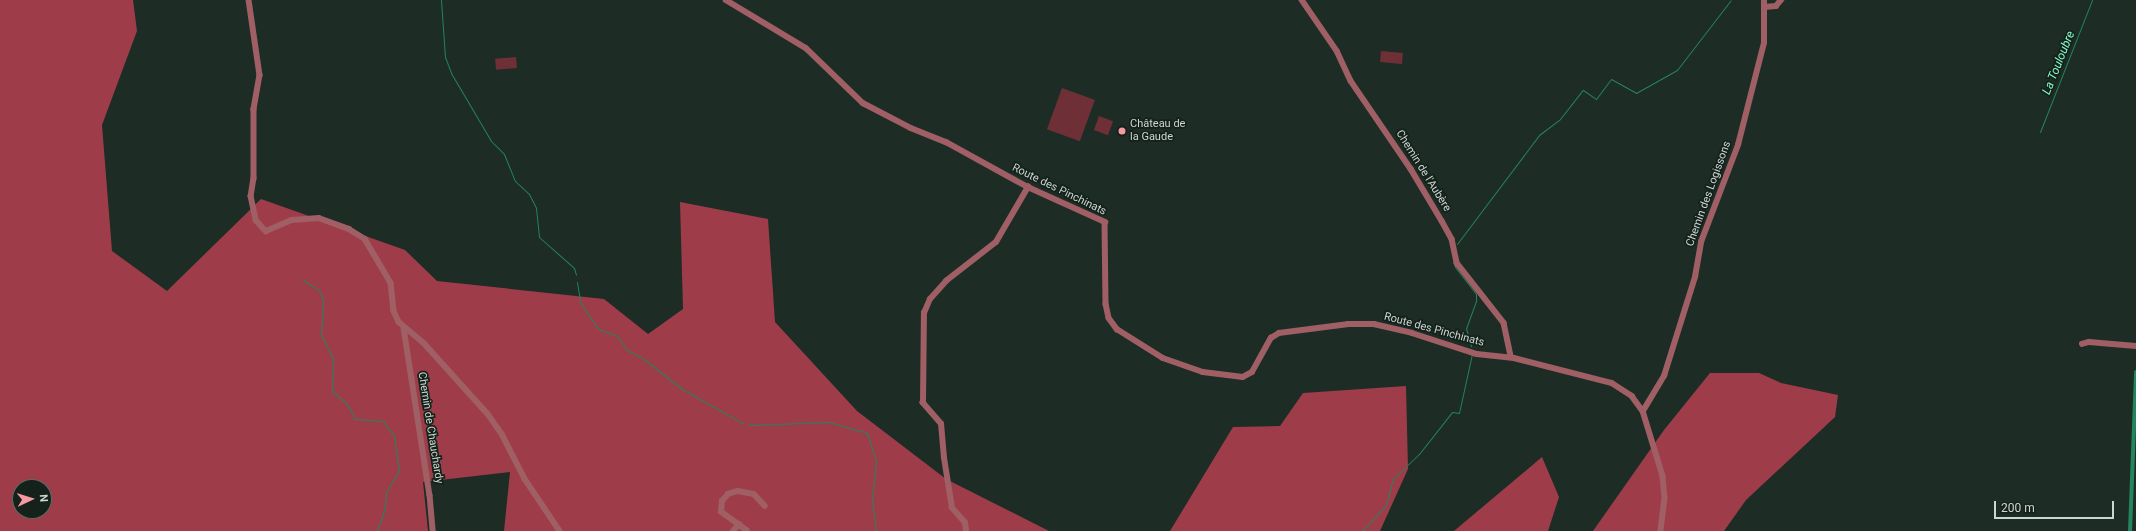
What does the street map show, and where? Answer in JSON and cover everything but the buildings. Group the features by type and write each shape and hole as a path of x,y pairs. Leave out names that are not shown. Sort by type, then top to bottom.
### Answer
{"street":[{"path":"249,0 260,75 254,108 254,178 251,196 256,220 266,231 292,220 312,217 329,221 361,235 373,249 389,277 393,288 394,311 404,328 424,343 488,414 502,434 524,478 560,531"},
{"name":"Route des Pinchinats","path":"726,0 806,48 863,103 910,128 946,142 1028,187 1105,222 1106,304 1112,324 1147,349 1189,368 1203,372 1243,377 1252,372 1271,338 1279,333 1348,324 1374,324 1397,329 1477,354 1511,357 1612,383 1632,396 1643,411 1663,476 1665,498 1661,531"},
{"name":"Chemin de l'Aubère","path":"1302,0 1337,51 1346,73 1411,169 1442,221 1452,239 1457,263 1504,323 1511,357"},
{"name":"Chemin des Logissons","path":"1643,411 1664,376 1695,277 1706,228 1738,145 1764,43 1764,0"},
{"path":"1764,7 1776,6 1781,0"},
{"path":"966,531 965,523 952,508 944,458 941,424 923,403 924,313 930,299 946,281 996,242 1028,187"},
{"name":"Chemin de Chauchardy","path":"404,328 430,495 433,531"},
{"path":"2082,344 2089,342 2136,346"},
{"path":"747,531 720,512 722,501 728,494 738,491 754,494 765,506"},
{"path":"733,531 739,524"}],"shaded area":[{"path":"0,0 133,0 137,31 102,125 112,251 167,291 261,199 405,250 437,281 604,299 648,334 683,309 680,202 768,219 775,322 857,411 946,479 1049,531 504,531 510,472 423,482 428,531 0,531"},
{"path":"1381,51 1403,53 1402,64 1380,62"},
{"path":"516,57 517,68 496,70 495,59"},
{"path":"1062,88 1095,100 1080,141 1047,129"},
{"path":"1099,116 1113,121 1108,135 1094,130"},
{"path":"1710,373 1759,373 1781,383 1838,395 1835,417 1746,500 1724,531 1593,531 1664,430"},
{"path":"1406,386 1408,469 1380,531 1170,531 1233,427 1280,426 1303,393"},
{"path":"1542,457 1559,497 1548,531 1454,531"}],"waterway":[{"path":"441,0 445,57 451,73 491,141 504,154 515,181 529,194 536,208 539,237 574,268 576,275"},
{"path":"1457,244 1539,135 1560,119 1583,90 1596,99 1611,79 1636,93 1677,70 1731,0"},
{"name":"La Touloubre","path":"2040,132 2092,0"},
{"path":"1453,256 1455,267 1476,294 1476,301 1466,328 1471,346"},
{"path":"303,280 319,290 323,300 321,335 333,359 332,391 347,404 355,419 383,421 394,436 399,471 386,492 385,508 377,531"},
{"path":"577,282 580,302 598,329 617,336 627,350 644,359 682,389 744,424"},
{"path":"1362,531 1386,505 1393,479 1419,454 1452,412 1459,413 1472,354"},
{"path":"2130,531 2136,372"},
{"path":"748,425 829,422 867,433 876,461 872,499 876,531"}],"place":[{"name":"Château de la Gaude","path":"1122,131"}]}
